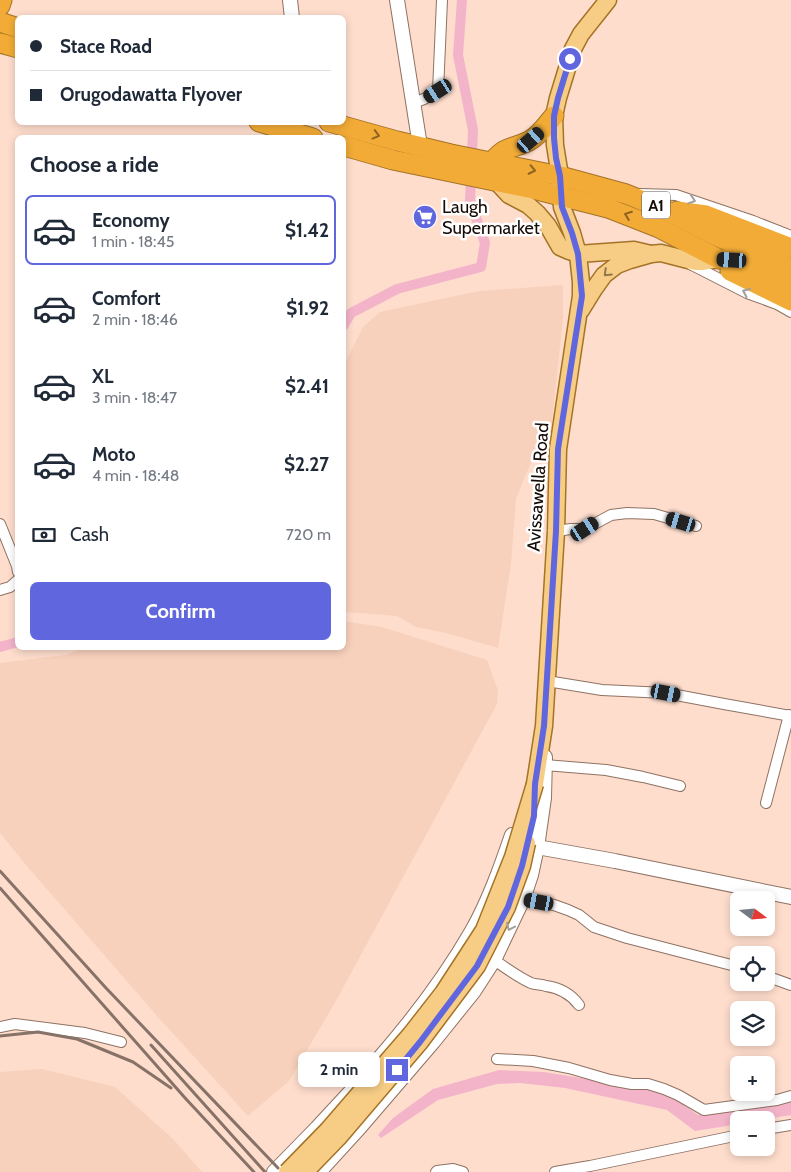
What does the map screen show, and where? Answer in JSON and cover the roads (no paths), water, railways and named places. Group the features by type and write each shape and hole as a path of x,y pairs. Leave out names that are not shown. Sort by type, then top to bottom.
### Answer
{"highway":[{"path":"0,6 2,0"},
{"path":"0,22 15,27"},
{"path":"0,42 15,47"},
{"path":"490,171 504,150 531,140 554,116"},
{"path":"269,125 303,135"},
{"name":"A1","path":"340,125 420,146 449,162"},
{"name":"A1","path":"346,147 393,160 449,162 490,171 533,189 608,208 641,220 719,259 732,260 791,284"},
{"name":"A1","path":"490,171 505,164 560,176 626,194 646,201 716,236 791,268"},
{"path":"663,209 706,215 791,248"},
{"path":"719,259 728,270 791,301"}],"main road":[{"name":"Avissawella Road","path":"535,784 544,726 556,531 558,449 582,296 578,254 560,196 554,116 573,49 581,34 608,0"},
{"path":"490,171 509,195 528,204 537,213 548,226 560,247 578,254 634,250 703,262 719,259"},
{"path":"579,313 594,289 610,269 630,260 651,254"},
{"path":"287,1172 328,1130 411,1034 443,993 484,930 513,857 535,784"},
{"path":"305,1172 338,1138 420,1042 477,966 508,907 522,866 534,816 535,784"}],"street":[{"path":"290,0 292,15"},
{"path":"397,0 420,146"},
{"path":"413,103 438,91 442,0"},
{"path":"626,194 676,195 791,236"},
{"path":"674,256 747,293 791,312"},
{"path":"556,531 585,529 611,514 627,513 654,514 696,526"},
{"path":"0,524 15,561"},
{"path":"0,590 10,587 15,583"},
{"path":"547,681 602,690 666,693 790,715 766,803"},
{"path":"303,1142 326,1169 474,991 494,960 523,899 537,847 544,798 544,726"},
{"path":"274,1172 349,1094 425,1002 450,967 473,929 491,892 516,820 544,726"},
{"path":"545,765 606,770 680,786"},
{"path":"537,847 616,861 791,897"},
{"path":"523,899 554,905 568,910 579,915 594,927 627,938 730,965"},
{"path":"494,960 526,981 561,990 574,996 580,1005"},
{"path":"775,979 791,985"},
{"path":"0,1027 14,1024 32,1026 84,1033 121,1042"},
{"path":"497,1059 533,1061 569,1068 610,1080 632,1084 648,1084 678,1094 704,1110 777,1100 791,1096"},
{"path":"775,1128 791,1125"},
{"path":"555,1172 730,1137"},
{"path":"436,1172 453,1169 463,1172"}],"waterway":[{"path":"346,322 351,313 397,289 481,267 485,243 470,200 473,130 458,55 462,0"},
{"path":"0,647 15,643"}],"railway":[{"path":"0,871 106,988 278,1168"},
{"path":"0,888 186,1099 254,1172"},
{"path":"0,1036 38,1032 77,1039 133,1062 171,1088"},
{"path":"151,1045 265,1172"}],"place":[{"name":"Laugh Supermarket","path":"425,217"}]}
